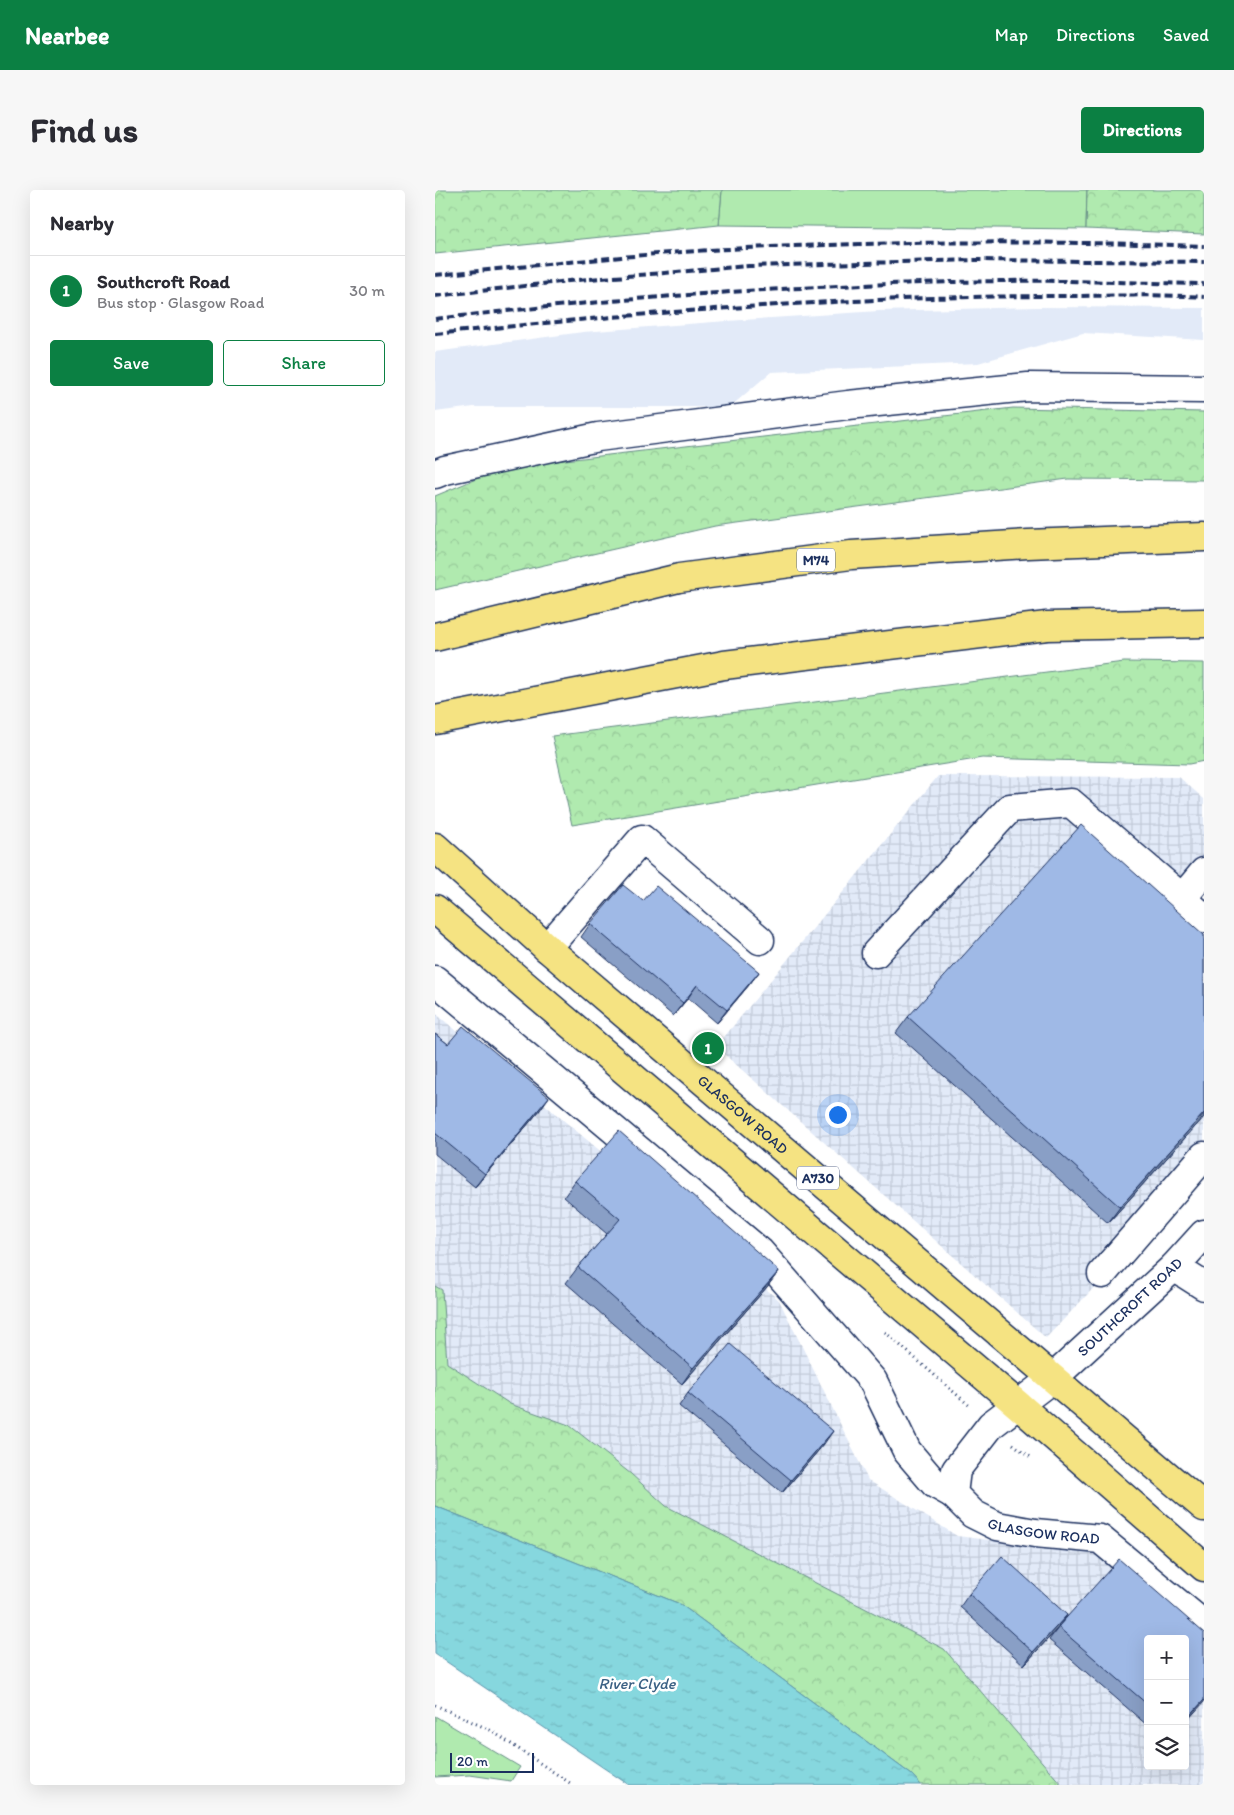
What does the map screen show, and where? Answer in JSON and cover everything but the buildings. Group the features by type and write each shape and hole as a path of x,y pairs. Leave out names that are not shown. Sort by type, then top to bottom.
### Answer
{"main road":[{"name":"M74","path":"435,637 679,578 851,555 1028,544 1204,537"},
{"path":"435,720 734,664 1047,626 1204,623"},
{"name":"GLASGOW ROAD","path":"435,847 547,948 1204,1507"},
{"name":"A730","path":"435,909 1017,1404 1204,1567"}],"street":[{"path":"435,474 445,470 599,437 848,405 1028,386 1204,389"},
{"path":"876,953 1010,808 1071,803 1204,918"},
{"path":"547,948 642,839 760,940"},
{"path":"1182,898 1204,872"},
{"name":"GLASGOW ROAD","path":"435,980 760,1252 873,1381 907,1451 935,1484 953,1494 973,1514 997,1526 1035,1533 1100,1539 1204,1625"},
{"path":"1101,1274 1204,1156"},
{"name":"SOUTHCROFT ROAD","path":"1053,1378 1174,1267 1204,1234"},
{"path":"1174,1267 1204,1286"},
{"path":"953,1494 956,1470 991,1425 1053,1378"}],"path":[{"path":"435,1705 490,1730 573,1785"}],"shaded area":[{"path":"1036,307 1204,308 1204,340 1083,333 978,363 771,372 730,407 474,407 435,412 435,352 583,332 727,321 879,311"},
{"path":"938,776 1179,777 1204,799 1204,1172 1046,1338 716,1047"},
{"path":"435,1013 779,1300 868,1480 957,1536 1096,1553 1204,1635 1204,1785 1062,1785 944,1649 666,1506 631,1474 569,1425 510,1404 447,1363 442,1290 435,1286"}],"green space":[{"path":"435,190 722,190 719,225 435,254"},
{"path":"722,190 1087,190 1086,229 719,225"},
{"path":"1087,190 1204,190 1204,234 1086,229"},
{"path":"1013,408 1204,412 1204,480 1068,479 715,526 435,590 435,496 505,467"},
{"path":"1124,662 1204,663 1204,761 1189,764 982,758 572,825 552,736"},
{"path":"435,1286 442,1290 447,1363 510,1404 569,1425 631,1474 666,1506 944,1649 1062,1785 921,1785 912,1775 680,1604 435,1506"},
{"path":"435,1716 520,1767 511,1781 470,1775 435,1777"}],"water":[{"name":"River Clyde","path":"435,1506 680,1604 912,1775 921,1785 629,1785 435,1654"}],"railway":[{"path":"435,275 645,255 771,247 987,242 1204,246"},
{"path":"435,296 578,280 749,266 975,260 1204,262"},
{"path":"435,319 647,298 861,285 1028,281 1204,284"},
{"path":"435,334 671,312 828,302 986,297 1152,295 1204,297"}],"place":[{"name":"Southcroft Road","path":"708,1048"}]}
